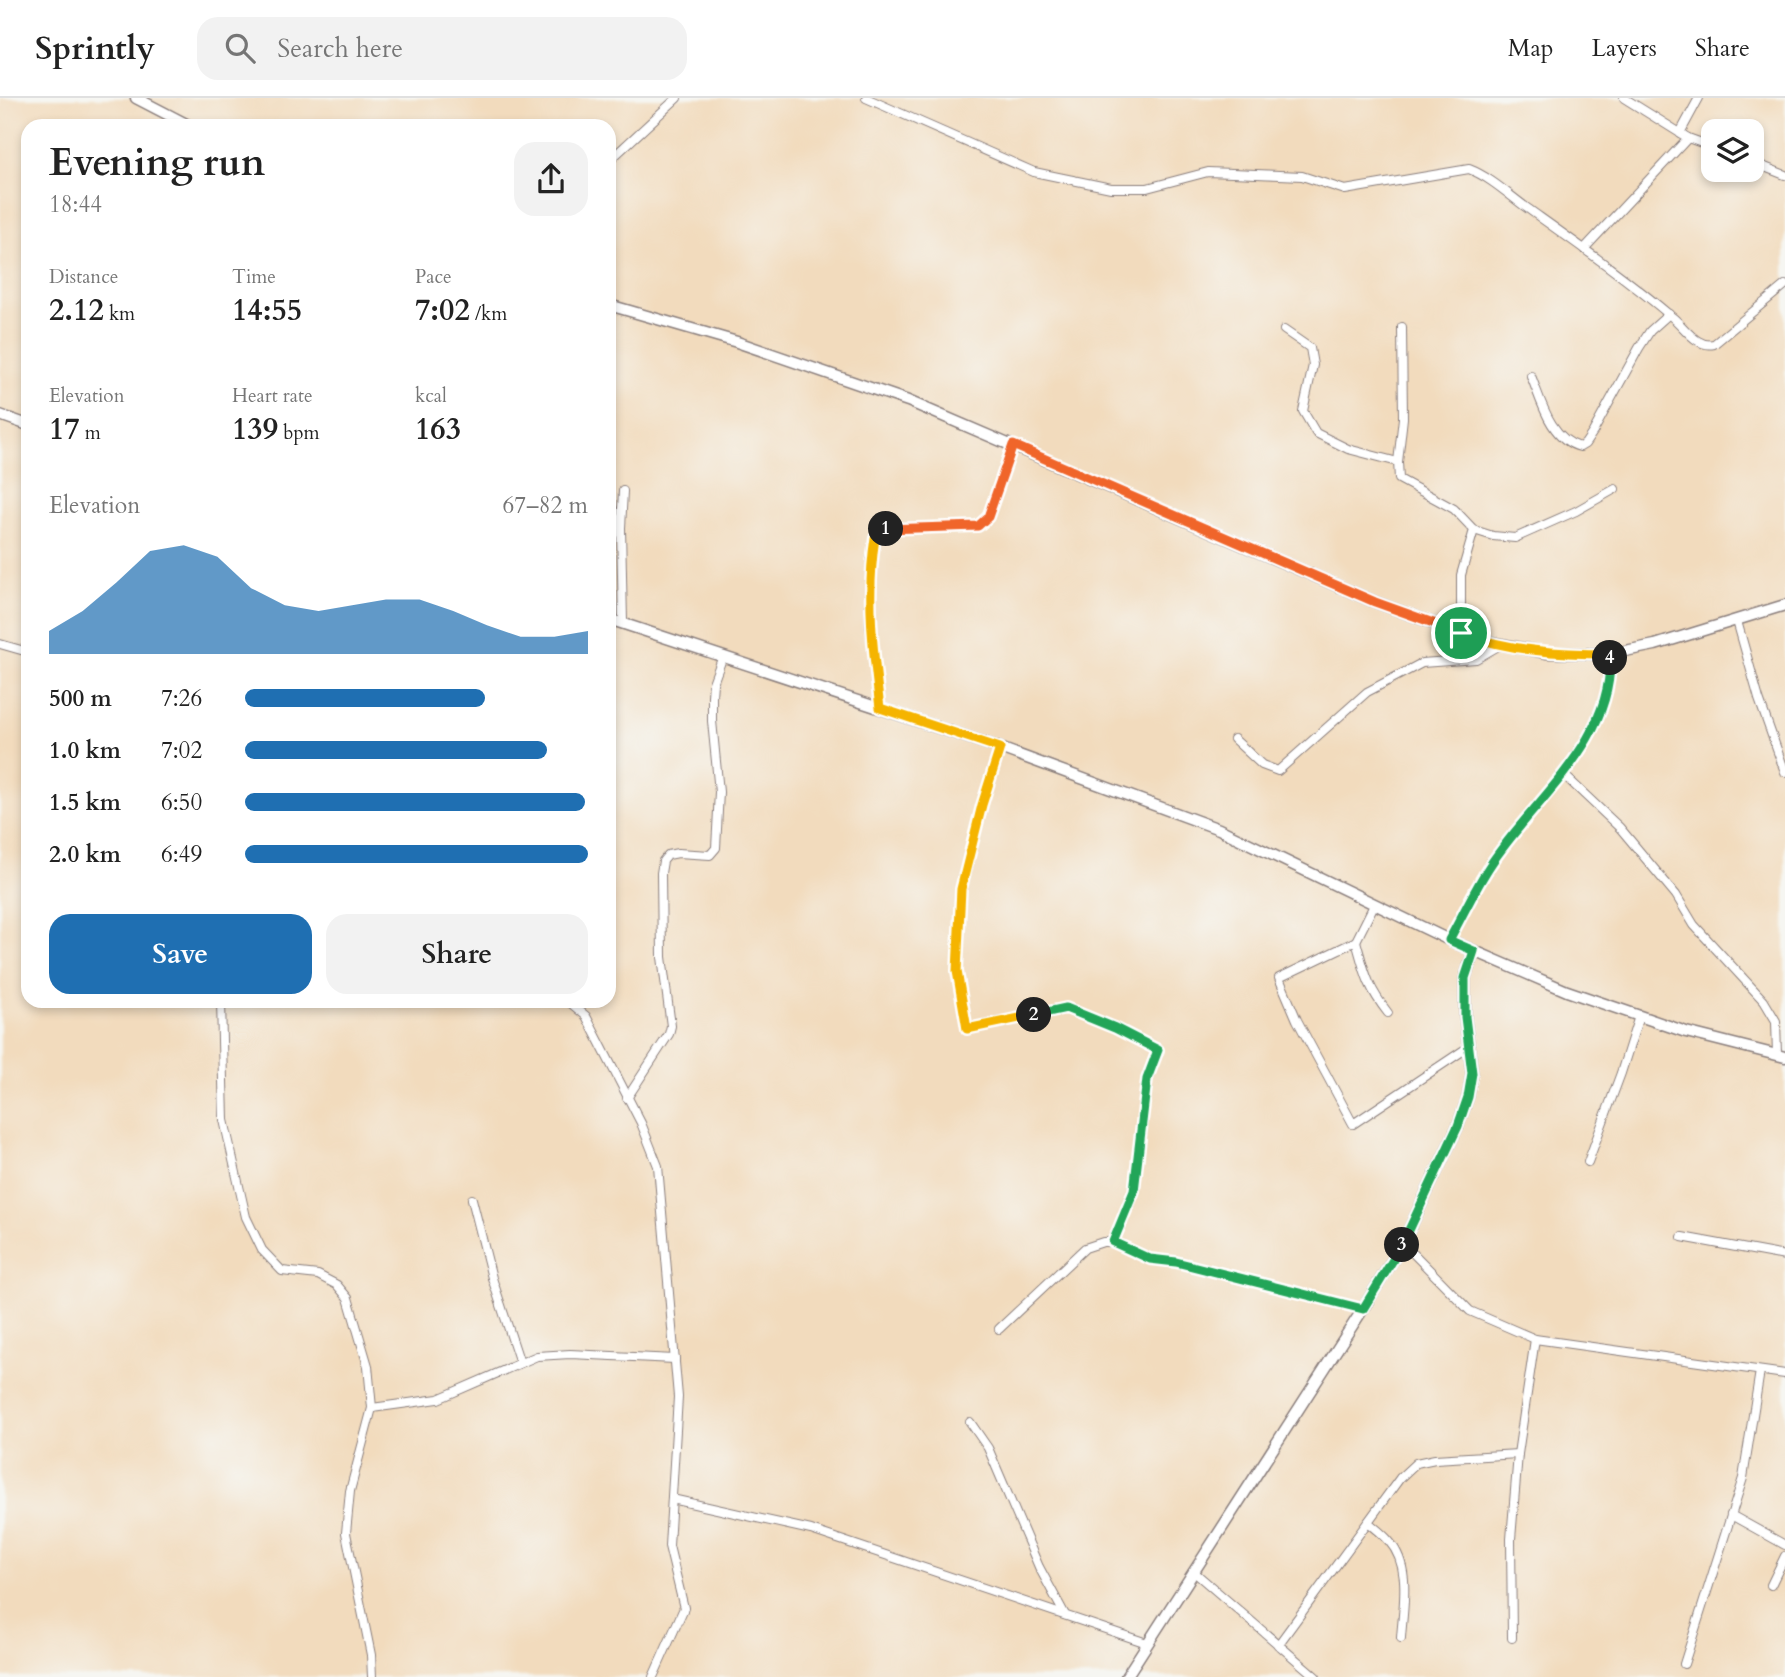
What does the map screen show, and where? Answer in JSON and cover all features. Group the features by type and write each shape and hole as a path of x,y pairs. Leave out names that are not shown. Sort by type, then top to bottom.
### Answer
{"street":[{"path":"136,98 176,119"},
{"path":"616,155 677,98"},
{"path":"866,98 1034,172 1111,188 1147,188 1208,172 1302,176 1345,190 1469,169 1584,248 1669,314 1699,344 1706,346 1713,344 1785,285"},
{"path":"1623,98 1684,135 1701,142"},
{"path":"1584,248 1684,135 1699,98"},
{"path":"1764,167 1785,175"},
{"path":"616,307 737,342 836,375 1013,445 1375,602 1500,645 1547,653 1610,654 1655,645 1785,605"},
{"path":"1531,376 1548,418 1564,439 1580,447 1593,432 1650,331 1669,314"},
{"path":"1402,327 1403,418 1398,462 1399,479 1454,509 1474,530 1493,536 1516,538 1576,511 1615,489"},
{"path":"1284,331 1310,348 1313,365 1303,411 1316,433 1348,449 1398,462"},
{"path":"0,415 21,422"},
{"path":"880,708 870,624 875,538 884,529 978,526 988,517 1013,445"},
{"path":"623,491 623,623"},
{"path":"1461,633 1461,575 1474,530"},
{"path":"616,621 1000,748 1219,829 1449,940 1567,991 1686,1032 1781,1056 1776,1021 1763,1001 1694,925 1676,895 1620,828 1563,774"},
{"path":"1737,621 1759,699 1785,772"},
{"path":"0,644 21,650"},
{"path":"1234,739 1262,765 1278,771 1367,692 1422,663 1476,659 1500,645"},
{"path":"1449,940 1490,865 1582,747 1600,713 1611,674 1610,654"},
{"path":"627,1098 669,1034 671,1026 662,957 660,873 663,861 668,855 678,853 710,855 716,848 719,806 712,696 713,683 723,656"},
{"path":"1000,748 982,805 961,889 957,971 967,1029 1066,1008 1115,1028 1158,1050 1147,1079 1134,1191 1113,1242"},
{"path":"1374,905 1356,941 1279,978 1297,1020 1353,1124 1470,1046"},
{"path":"1356,941 1363,972 1372,992 1388,1013"},
{"path":"1126,1677 1403,1243 1458,1126 1468,1097 1472,1073 1465,1017 1465,978 1474,951"},
{"path":"221,1008 224,1120 246,1217 262,1250 282,1271 317,1275 337,1285 348,1298 369,1366 372,1408 350,1491 346,1533 371,1655 372,1677"},
{"path":"576,1008 586,1016 641,1123 658,1166 678,1397 669,1546 684,1608 653,1677"},
{"path":"1588,1162 1639,1016"},
{"path":"472,1199 492,1278 520,1363"},
{"path":"1682,1237 1785,1256"},
{"path":"999,1329 1085,1248 1103,1242 1113,1242 1150,1259 1201,1268 1363,1309"},
{"path":"1403,1243 1470,1311 1535,1339 1785,1374"},
{"path":"1512,1638 1511,1539 1518,1454 1535,1339"},
{"path":"372,1408 438,1399 537,1356 570,1354 675,1359"},
{"path":"1684,1664 1743,1478 1760,1371"},
{"path":"970,1422 988,1448 1039,1567 1065,1615"},
{"path":"1278,1645 1400,1478 1416,1463 1436,1458 1518,1454"},
{"path":"672,1499 811,1530 1147,1643"},
{"path":"1731,1515 1785,1545"},
{"path":"1368,1522 1389,1541 1398,1555 1404,1573 1401,1638"},
{"path":"1771,1585 1785,1556"},
{"path":"1193,1571 1316,1677"}],"route":[{"path":"1013,445 1375,602 1461,633 1480,640 1547,653 1610,654 1611,674 1600,713 1582,747 1490,865 1449,940 1474,951 1465,978 1465,1017 1472,1073 1468,1097 1458,1126 1403,1243 1363,1309 1262,1282 1176,1262 1150,1259 1113,1242 1134,1191 1147,1079 1158,1050 1115,1028 1066,1008 967,1029 957,971 961,889 982,805 1000,748 880,708 870,624 875,538 884,529 978,526 988,517 1013,445"}]}
